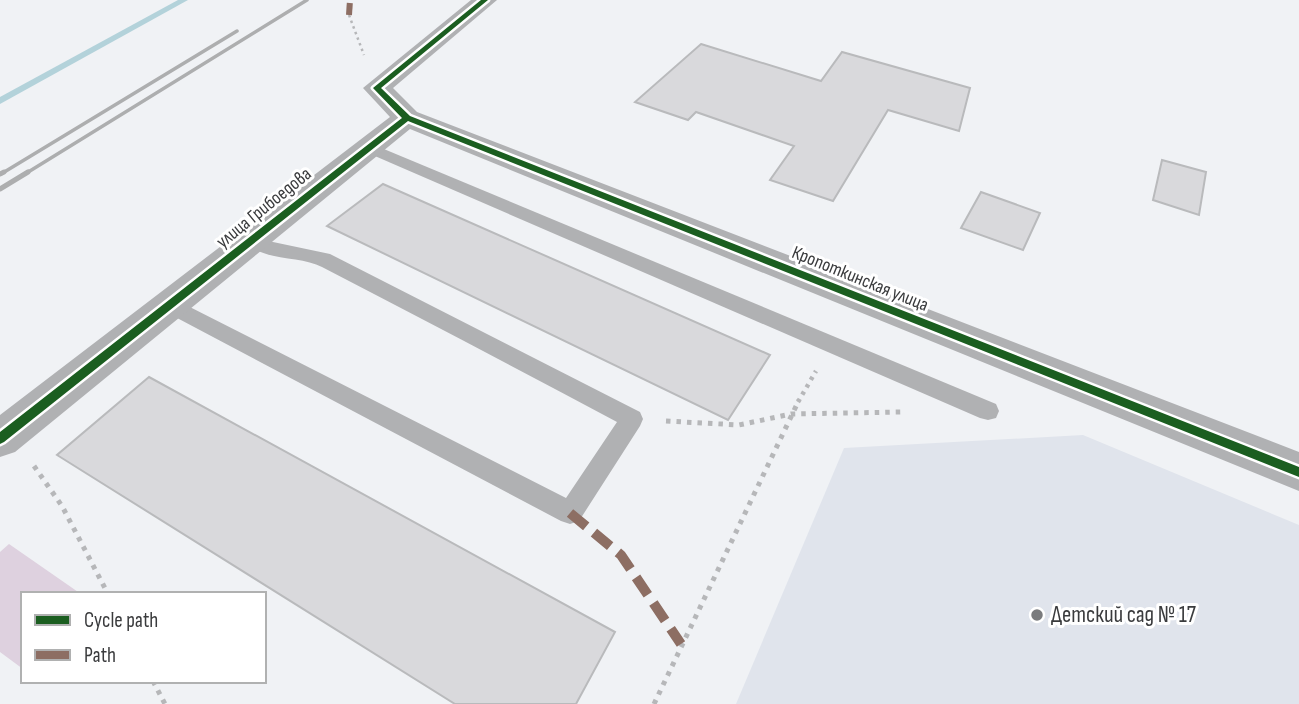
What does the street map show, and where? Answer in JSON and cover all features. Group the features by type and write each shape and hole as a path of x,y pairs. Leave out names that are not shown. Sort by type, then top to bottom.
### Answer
{"street":[{"path":"407,118 377,88 485,0"},
{"name":"улица Грибоедова","path":"13,447 169,305 407,118"},
{"name":"Кропоткинская улица","path":"407,118 1299,472"}],"lane":[{"path":"367,147 988,411"},
{"path":"169,305 570,513 632,419 323,259 268,247 252,239"}],"path":[{"path":"654,704 791,414 831,345"},
{"path":"632,419 739,425 791,414 909,412"},
{"path":"13,447 62,506 107,592"},
{"path":"154,683 165,704"}],"shaded area":[{"name":"Детский сад № 17","path":"1083,435 1299,525 1299,704 736,704 844,448"},
{"path":"9,544 78,592 21,592 21,668 0,652 0,552"}],"building":[{"path":"701,44 821,81 842,52 970,88 959,131 888,110 833,201 770,180 794,146 696,112 688,120 635,102"},
{"path":"1162,160 1206,172 1199,215 1153,200"},
{"path":"383,184 770,355 728,420 327,226"},
{"path":"981,192 1040,213 1023,250 961,228"},
{"path":"149,377 615,632 576,704 455,704 57,455"}],"waterway":[{"path":"0,101 184,0"}],"railway":[{"path":"25,174 307,0"},
{"path":"1,174 237,31"},
{"path":"0,174 4,172"},
{"path":"0,189 28,172"}],"marked path":[{"path":"349,15 350,0"},
{"path":"570,513 621,555 681,644"}],"cycle path":[{"path":"485,0 377,88 407,118 1299,472"},
{"path":"0,439 407,118"}],"place":[{"name":"Детский сад № 17","path":"1037,615"}]}
